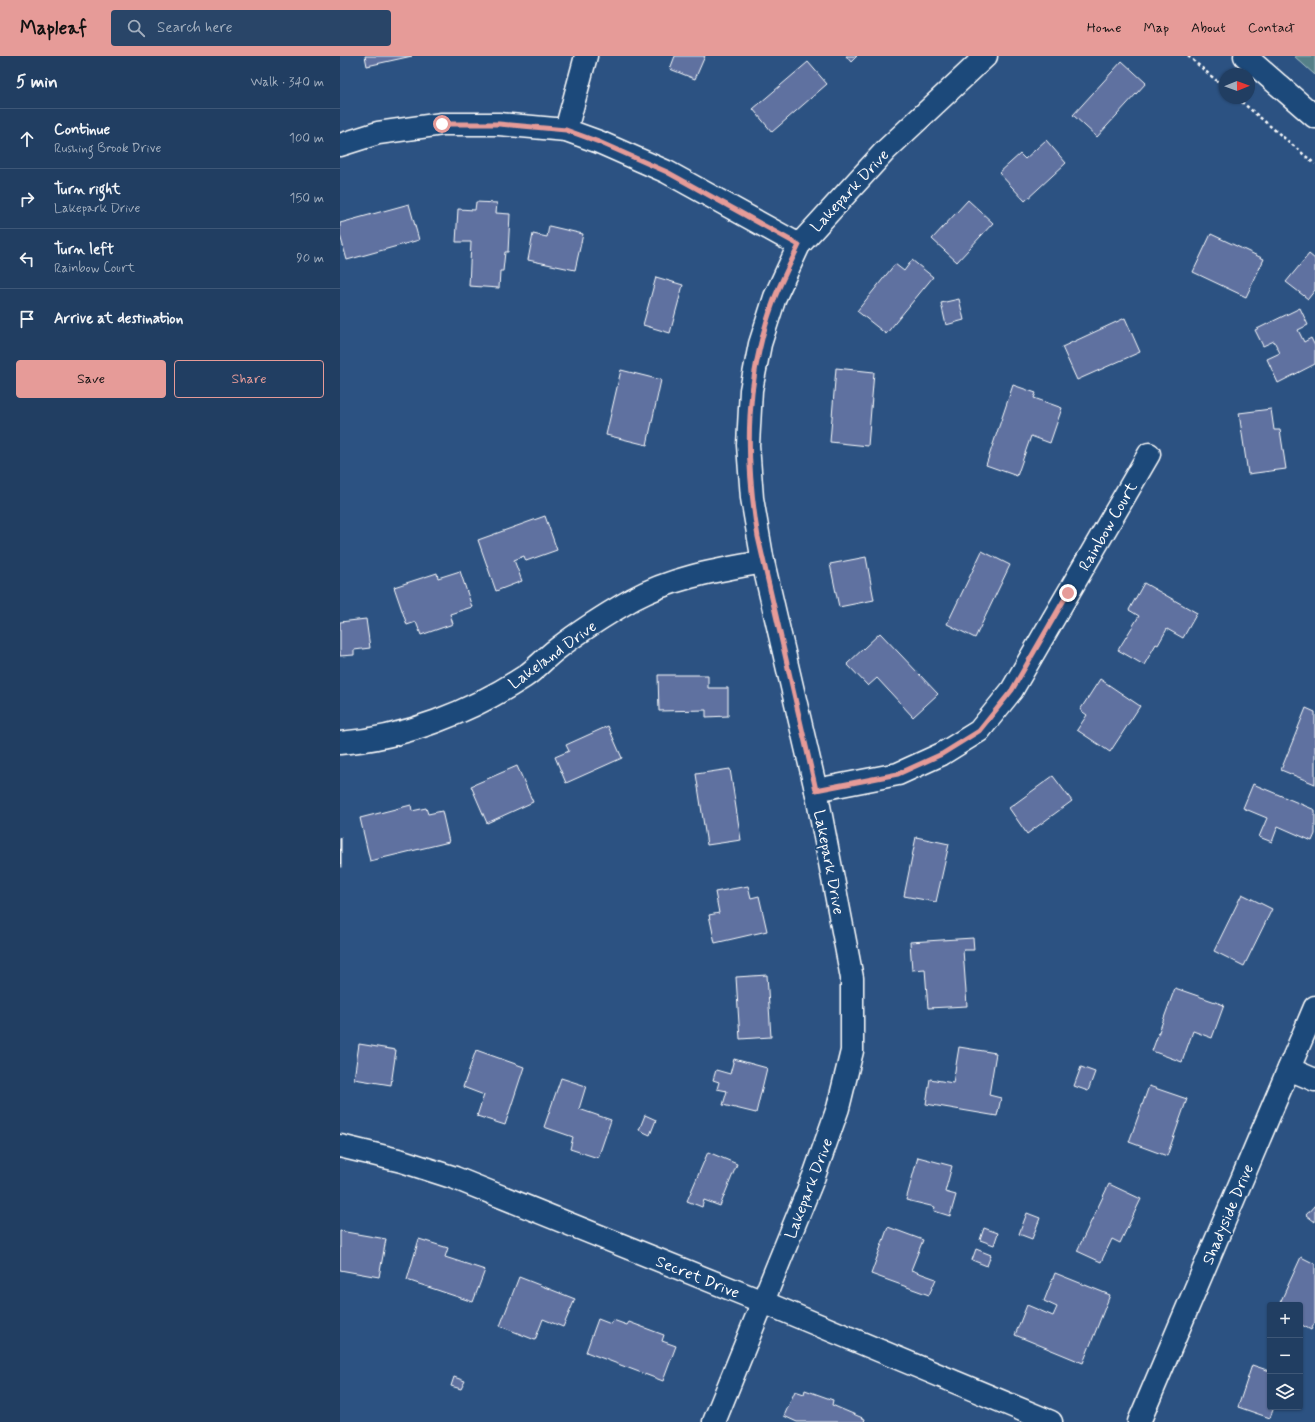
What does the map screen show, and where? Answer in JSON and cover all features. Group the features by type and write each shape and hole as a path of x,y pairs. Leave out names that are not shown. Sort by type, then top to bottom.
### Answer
{"street":[{"path":"566,130 586,56"},
{"name":"Lakepark Drive","path":"714,1422 814,1176 838,1108 852,1051 852,978 816,790 763,562 752,498 748,445 751,390 760,344 775,297 799,245 886,150 986,56"},
{"path":"1245,56 1315,117"},
{"path":"340,145 378,133 442,124 499,124 566,130 599,142 667,172 799,245"},
{"name":"Rainbow Court","path":"816,790 898,774 942,754 979,731 1012,690 1149,454"},
{"name":"Lakeland Drive","path":"340,743 389,736 422,726 482,700 525,676 557,649 604,617 633,599 666,584 704,573 763,562"},
{"name":"Shadyside Drive","path":"1139,1422 1315,1007"},
{"path":"1289,1069 1315,1080"},
{"name":"Secret Drive","path":"340,1146 402,1161 454,1178 763,1302 1051,1422"}],"path":[{"path":"1188,56 1219,83"},
{"path":"1244,104 1315,164"}],"green space":[{"path":"1294,56 1315,56 1315,75"}],"building":[{"path":"365,56 412,56 367,66"},
{"path":"675,56 705,56 695,79 670,69"},
{"path":"846,56 857,56 851,62"},
{"path":"1122,61 1146,83 1097,137 1073,115"},
{"path":"808,62 827,84 772,132 753,109"},
{"path":"1046,140 1066,163 1025,201 999,173 1020,154 1025,159"},
{"path":"968,200 993,223 957,262 932,239"},
{"path":"476,202 497,203 496,213 510,214 508,252 505,252 503,271 500,271 499,288 469,286 471,242 456,242 458,209 475,210"},
{"path":"409,204 419,240 347,260 340,235 340,223"},
{"path":"549,226 583,234 575,270 528,260 533,234 547,237"},
{"path":"1211,234 1264,259 1246,297 1193,272"},
{"path":"1309,254 1315,259 1315,290 1308,299 1286,282"},
{"path":"912,260 933,277 886,334 857,311 895,264 904,271"},
{"path":"656,277 683,285 670,333 643,325"},
{"path":"959,299 964,320 946,325 941,303"},
{"path":"1300,308 1308,325 1298,330 1304,342 1311,338 1315,346 1315,364 1278,383 1267,359 1280,353 1274,341 1263,346 1255,330"},
{"path":"1125,318 1140,352 1077,380 1062,347"},
{"path":"836,368 874,372 868,446 830,442"},
{"path":"621,370 661,380 647,445 606,435"},
{"path":"1013,385 1036,393 1034,398 1062,408 1050,443 1031,436 1017,476 986,465"},
{"path":"1271,409 1274,430 1280,430 1286,469 1248,474 1239,413"},
{"path":"545,516 557,550 526,561 524,556 514,560 522,581 496,591 478,540"},
{"path":"982,551 1010,565 975,638 947,624"},
{"path":"866,557 874,600 839,607 830,564"},
{"path":"460,571 472,607 450,614 453,624 421,635 416,622 407,625 394,587 437,573 438,578"},
{"path":"1144,583 1197,613 1183,638 1167,629 1144,665 1118,650 1139,616 1129,610"},
{"path":"366,619 370,648 354,650 354,655 340,656 340,622"},
{"path":"880,633 938,694 913,717 877,678 868,686 847,664"},
{"path":"658,675 708,675 708,688 728,688 728,716 706,717 706,710 659,711"},
{"path":"1100,679 1140,706 1110,752 1077,730 1087,715 1080,710"},
{"path":"1306,708 1315,712 1315,784 1281,770"},
{"path":"608,726 622,758 566,783 555,757 569,751 566,745"},
{"path":"517,766 533,802 487,823 471,786"},
{"path":"730,769 741,840 707,845 696,774"},
{"path":"1053,776 1072,801 1027,834 1009,808"},
{"path":"1253,784 1315,810 1315,834 1312,841 1278,826 1272,842 1259,837 1267,818 1243,808"},
{"path":"411,805 412,811 426,808 428,814 442,811 449,842 370,861 360,818"},
{"path":"916,837 949,844 936,902 904,896"},
{"path":"341,838 341,867 340,867"},
{"path":"748,886 751,898 759,896 767,931 715,943 709,915 719,913 715,892"},
{"path":"1242,894 1272,909 1244,966 1214,951"},
{"path":"973,938 974,950 963,950 967,1006 928,1008 925,969 912,970 910,942"},
{"path":"767,975 771,1037 740,1039 736,977"},
{"path":"1175,988 1224,1005 1212,1038 1193,1031 1182,1062 1152,1051"},
{"path":"359,1044 396,1050 391,1085 354,1079"},
{"path":"959,1047 996,1053 989,1095 1001,1098 997,1116 926,1104 930,1079 953,1083"},
{"path":"476,1050 524,1067 505,1125 477,1116 484,1095 463,1087"},
{"path":"734,1059 767,1068 756,1113 723,1105 727,1091 717,1089 719,1082 713,1080 716,1070 730,1074"},
{"path":"1081,1067 1095,1072 1088,1091 1074,1086"},
{"path":"561,1078 586,1086 579,1109 611,1120 598,1158 570,1149 573,1137 544,1127"},
{"path":"1149,1086 1187,1099 1167,1156 1129,1142"},
{"path":"645,1115 656,1120 650,1135 639,1130"},
{"path":"708,1152 737,1164 720,1206 704,1200 702,1207 687,1201"},
{"path":"918,1157 952,1166 945,1192 956,1195 950,1216 934,1211 935,1207 906,1200"},
{"path":"1109,1184 1141,1199 1120,1243 1112,1239 1101,1262 1077,1251"},
{"path":"1315,1205 1315,1222 1306,1215"},
{"path":"1027,1213 1040,1218 1032,1239 1019,1234"},
{"path":"888,1227 923,1240 911,1270 936,1279 929,1295 871,1274"},
{"path":"984,1228 998,1233 994,1245 980,1240"},
{"path":"340,1231 386,1239 379,1277 340,1270"},
{"path":"419,1239 448,1248 445,1257 485,1270 473,1302 407,1280"},
{"path":"976,1249 991,1255 987,1266 972,1260"},
{"path":"1301,1257 1315,1264 1315,1322 1311,1330 1303,1326 1303,1302 1280,1302"},
{"path":"1055,1273 1110,1295 1083,1363 1015,1335 1027,1305 1053,1316 1057,1307 1044,1301"},
{"path":"519,1277 575,1299 563,1327 543,1319 535,1340 500,1326"},
{"path":"598,1319 611,1324 613,1320 627,1325 629,1322 664,1335 662,1341 676,1346 663,1381 586,1352"},
{"path":"1252,1365 1267,1370 1267,1410 1273,1410 1270,1418 1238,1407"},
{"path":"454,1377 465,1381 461,1389 451,1386"},
{"path":"805,1390 833,1400 832,1405 865,1419 864,1422 797,1422 784,1416 795,1391 804,1394"}],"route":[{"path":"442,124 499,124 566,130 599,142 667,172 799,245 775,297 760,344 751,390 748,445 752,498 758,537 816,790 898,774 942,754 979,731 1012,690 1068,593"}]}
